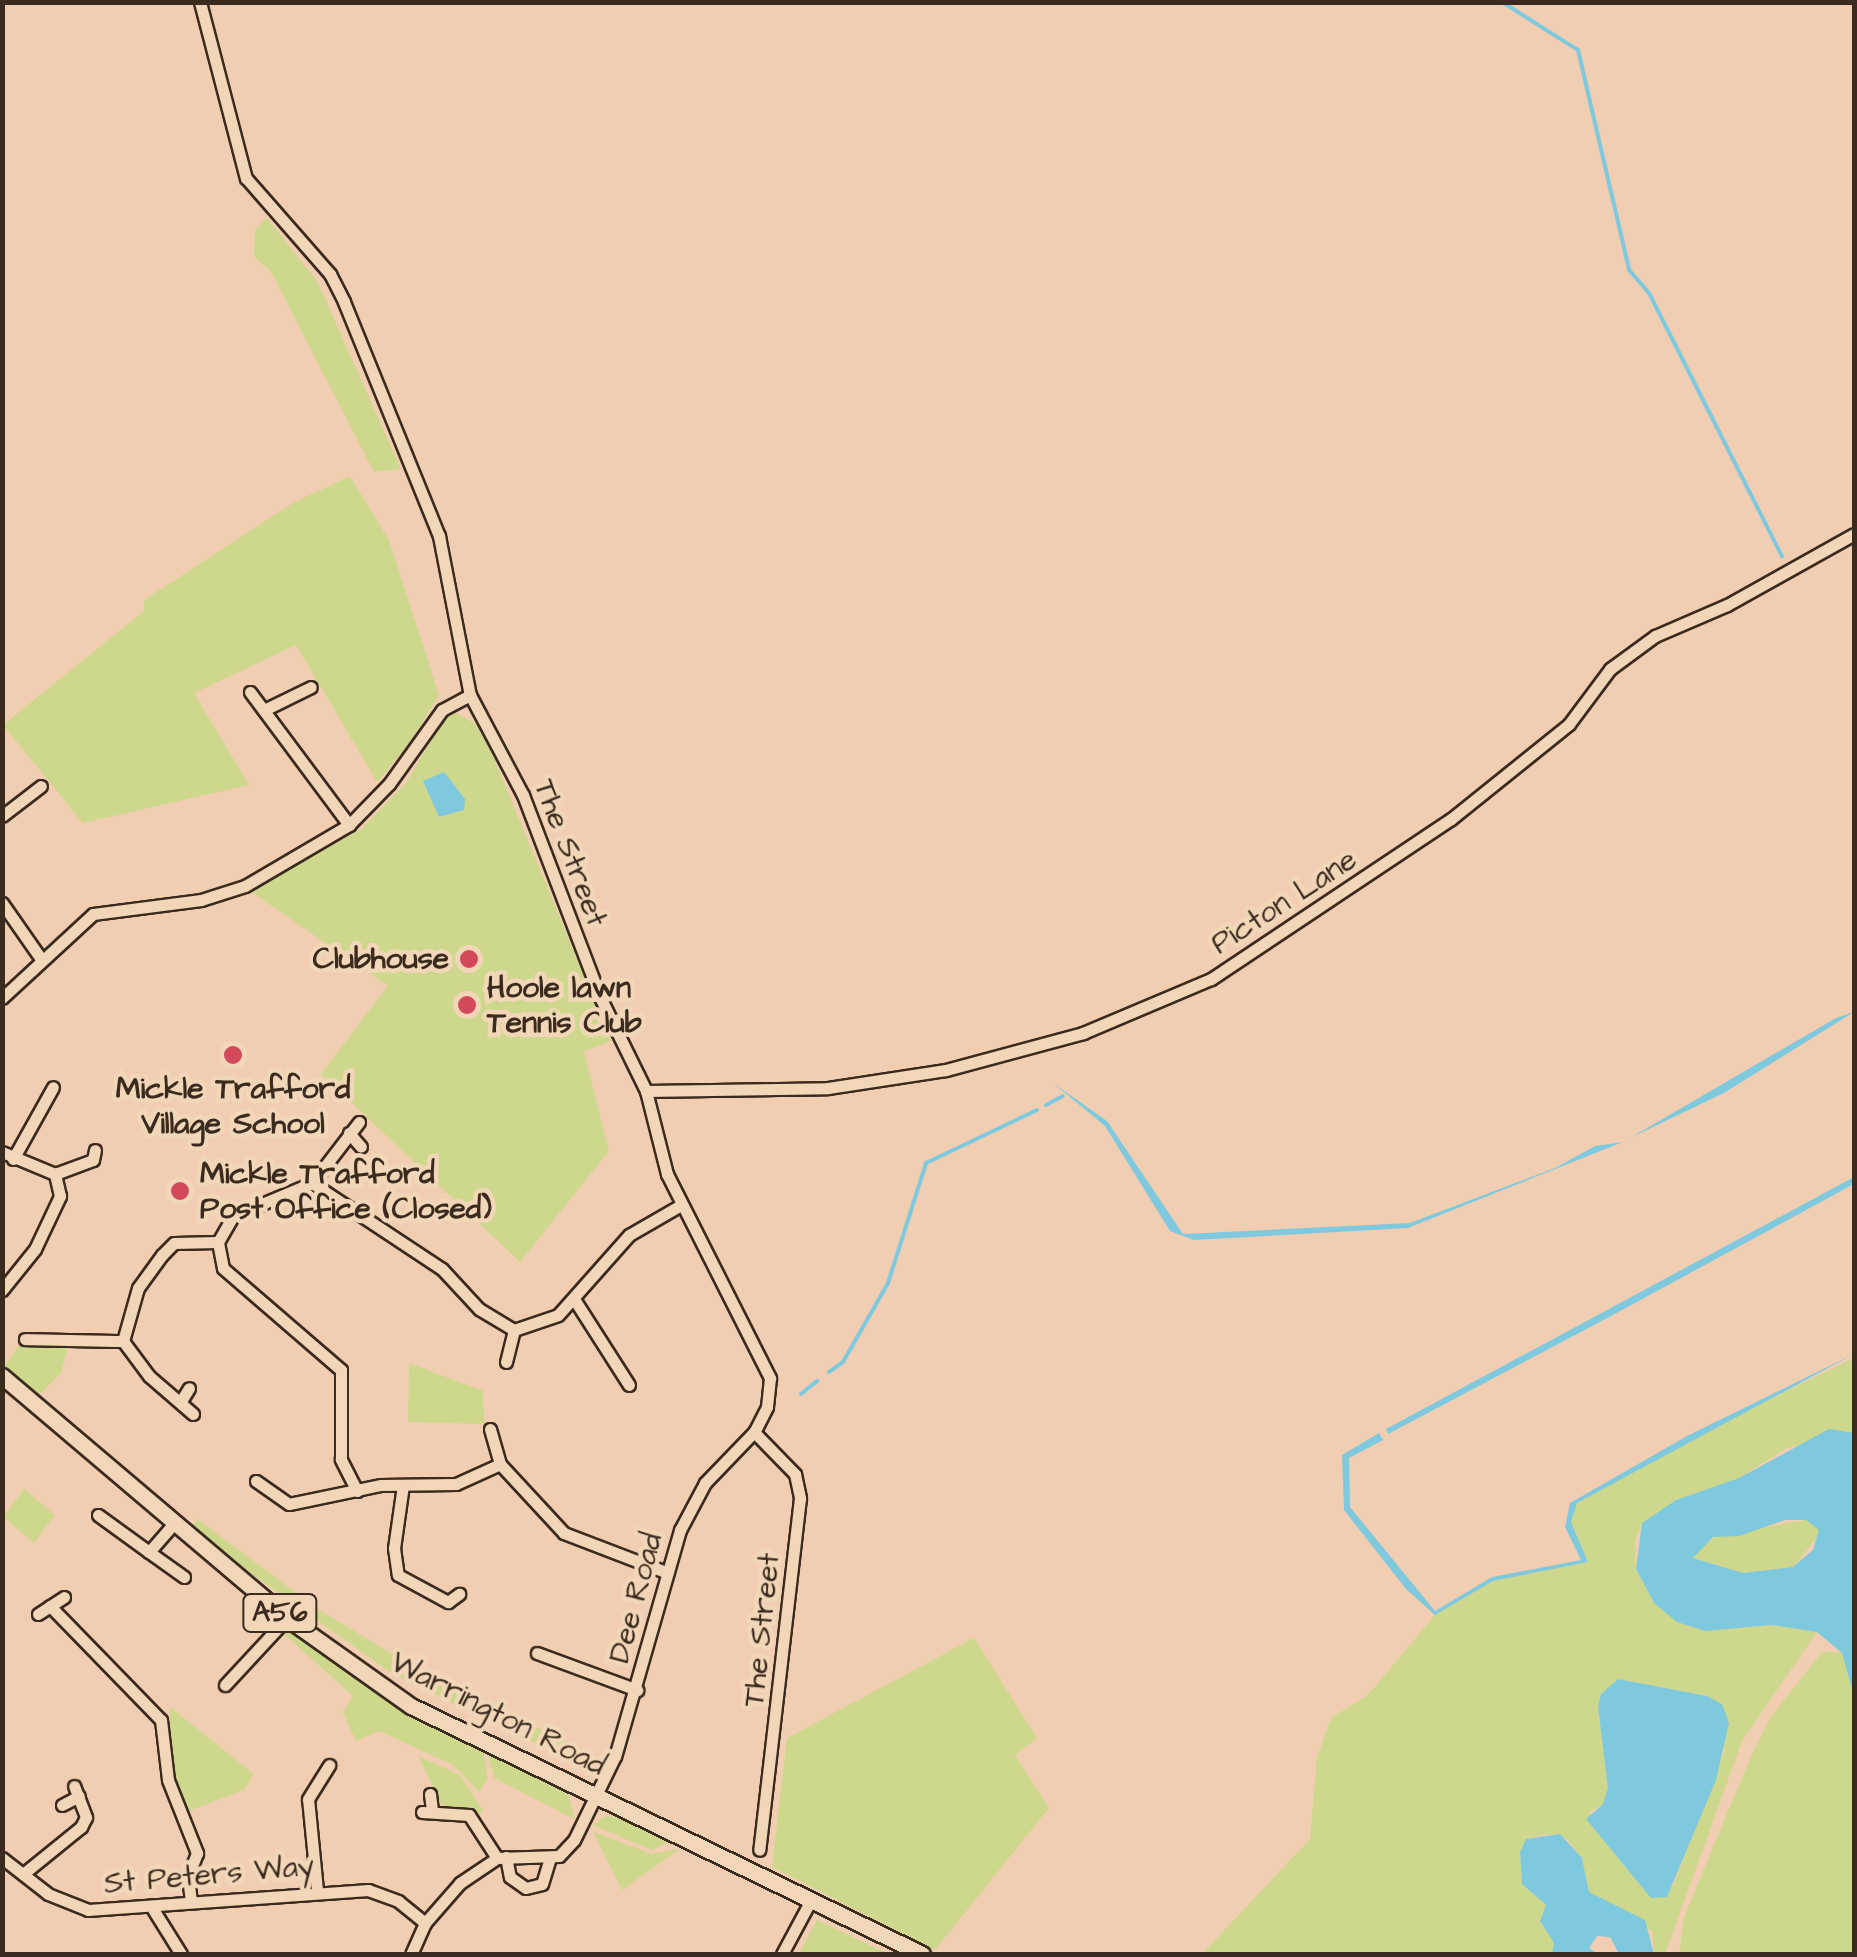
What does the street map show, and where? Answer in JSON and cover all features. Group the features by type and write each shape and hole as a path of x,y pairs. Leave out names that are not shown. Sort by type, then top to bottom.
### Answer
{"main road":[{"name":"Warrington Road","path":"2,1376 287,1618 411,1706 922,1954"}],"street":[{"name":"The Street","path":"200,2 246,178 330,274 440,536 470,695 523,794 600,997 646,1090 657,1146 681,1205 770,1378 767,1407 754,1432 795,1474 800,1498 759,1850"},
{"name":"Picton Lane","path":"646,1090 828,1088 946,1070 1083,1034 1211,979 1452,819 1569,724 1610,669 1655,636 1728,605 1854,534"},
{"path":"264,710 311,686"},
{"path":"250,692 349,825"},
{"path":"2,998 92,914 200,900 245,886 349,825 389,784 442,710 470,695"},
{"path":"2,816 41,786"},
{"path":"2,903 41,959"},
{"path":"53,1087 8,1155 55,1174 96,1160"},
{"path":"356,1491 342,1459 341,1370 224,1268 218,1242 233,1216 312,1183 360,1122"},
{"path":"349,1133 360,1146"},
{"path":"2,1290 35,1249 60,1196 55,1174"},
{"path":"312,1183 442,1269 480,1309 514,1330 539,1326 574,1300 629,1235 681,1205"},
{"path":"123,1341 138,1288 162,1254 174,1243 218,1242"},
{"path":"574,1300 629,1385"},
{"path":"506,1362 514,1330"},
{"path":"25,1339 123,1341"},
{"path":"123,1341 149,1376 194,1414"},
{"path":"181,1401 188,1388"},
{"path":"490,1429 500,1464 564,1532 668,1573"},
{"name":"Dee Road","path":"502,1858 516,1884 534,1888 548,1876 550,1857 567,1851 595,1795 638,1690 680,1530 705,1483 754,1432"},
{"path":"256,1482 289,1504 403,1485 456,1484 500,1464"},
{"path":"403,1485 394,1548 398,1575 448,1602 460,1594"},
{"path":"98,1516 184,1577"},
{"path":"149,1552 174,1524"},
{"path":"38,1614 64,1597"},
{"path":"50,1606 161,1720 168,1780 197,1854 188,1877 191,1901"},
{"path":"225,1686 287,1618"},
{"path":"537,1653 638,1690"},
{"path":"316,1890 308,1800 330,1765"},
{"path":"23,1874 81,1827 86,1818 77,1791 62,1805"},
{"path":"430,1794 427,1812 469,1815 502,1858"},
{"path":"411,1954 425,1923 460,1883 502,1858 550,1857"},
{"name":"St Peters Way","path":"2,1858 48,1894 88,1910 316,1890 368,1890 398,1900 425,1923"},
{"path":"782,1954 811,1900"},
{"path":"152,1906 181,1954"}],"green space":[{"path":"267,218 317,281 401,469 374,472 271,272 254,256 255,230"},
{"path":"350,476 389,540 439,695 410,743 377,782 296,645 194,693 249,785 83,823 3,725 144,611 144,600 293,503"},
{"name":"Hoole lawn Tennis Club","path":"456,713 481,727 611,1041 584,1051 609,1151 520,1262 321,1074 388,986 250,891 361,829 406,783 445,717"},
{"path":"19,1345 68,1346 61,1373 39,1395 4,1367"},
{"path":"1854,1358 1854,1433 1787,1448 1739,1478 1690,1495 1642,1523 1635,1541 1636,1570 1654,1603 1705,1631 1772,1625 1817,1632 1742,1741 1665,1954 1654,1954 1653,1932 1589,1892 1582,1858 1566,1838 1547,1834 1526,1839 1520,1853 1522,1884 1546,1905 1540,1922 1554,1943 1552,1954 1202,1954 1310,1839 1317,1757 1331,1718 1368,1695 1435,1615 1493,1581 1588,1562 1571,1522 1577,1503 1684,1441","holes":["1618,1679 1707,1696 1725,1750 1673,1886 1588,1812 1603,1805 1608,1788 1598,1707 1601,1694"]},
{"path":"409,1363 483,1391 484,1424 408,1422"},
{"path":"24,1489 55,1515 34,1543 3,1517"},
{"path":"197,1519 321,1611 444,1685 590,1752 573,1758 514,1734 390,1672 192,1527"},
{"path":"1806,1520 1819,1529 1817,1538 1793,1567 1743,1573 1692,1558 1713,1537"},
{"path":"290,1630 379,1695 483,1751 488,1778 479,1792 453,1765 379,1731 356,1741 343,1712 353,1696 282,1632"},
{"path":"974,1638 1037,1738 1015,1755 1049,1808 935,1950 772,1867 787,1738"},
{"path":"1822,1652 1842,1653 1854,1696 1854,1954 1679,1954 1684,1917 1752,1754 1770,1718"},
{"path":"170,1707 254,1774 244,1790 186,1812 170,1765"},
{"path":"488,1754 567,1790 575,1819 494,1778"},
{"path":"418,1756 460,1775 483,1811 478,1816 441,1804"},
{"path":"606,1816 625,1819 670,1841 652,1850 592,1825"},
{"path":"593,1832 652,1854 680,1849 622,1890"},
{"path":"817,1920 848,1935 888,1954 799,1954"}],"water":[{"path":"444,772 465,799 464,810 439,817 423,781"},
{"path":"1854,1012 1724,1093 1630,1138 1836,1018"},
{"path":"1053,1083 1107,1121 1183,1234 1410,1223 1555,1168 1595,1146 1623,1142 1408,1228 1194,1240 1170,1231 1105,1126"},
{"path":"1854,1177 1854,1184 1388,1434 1386,1429"},
{"path":"1854,1354 1577,1503 1571,1522 1588,1562 1493,1581 1435,1615 1406,1589 1344,1510 1342,1455 1379,1433 1383,1440 1349,1458 1350,1507 1435,1611 1492,1577 1581,1560 1565,1527 1570,1503 1687,1436"},
{"path":"1829,1429 1854,1433 1854,1696 1842,1653 1817,1632 1772,1625 1705,1631 1677,1622 1654,1603 1636,1569 1642,1523 1676,1500 1739,1478","holes":["1785,1520 1806,1520 1819,1530 1813,1550 1793,1567 1743,1573 1693,1558 1713,1537 1739,1536"]},
{"path":"1618,1679 1707,1696 1722,1704 1729,1723 1716,1780 1667,1897 1651,1898 1586,1819 1603,1804 1608,1788 1598,1707 1601,1694"},
{"path":"1560,1834 1582,1858 1589,1892 1645,1920 1654,1954 1619,1954 1610,1937 1597,1936 1589,1948 1598,1954 1552,1954 1554,1943 1540,1921 1546,1905 1522,1884 1520,1852 1526,1839"}],"waterway":[{"path":"1502,2 1578,50 1629,270 1649,293 1782,556"},
{"path":"1046,1105 1063,1096"},
{"path":"829,1372 843,1362 888,1283 926,1163 1037,1110"},
{"path":"801,1394 817,1381"}],"place":[{"name":"Clubhouse","path":"469,959"},
{"name":"Hoole lawn Tennis Club","path":"467,1005"},
{"name":"Mickle Trafford Village School","path":"233,1055"},
{"name":"Mickle Trafford Post Office (Closed)","path":"180,1191"}]}
